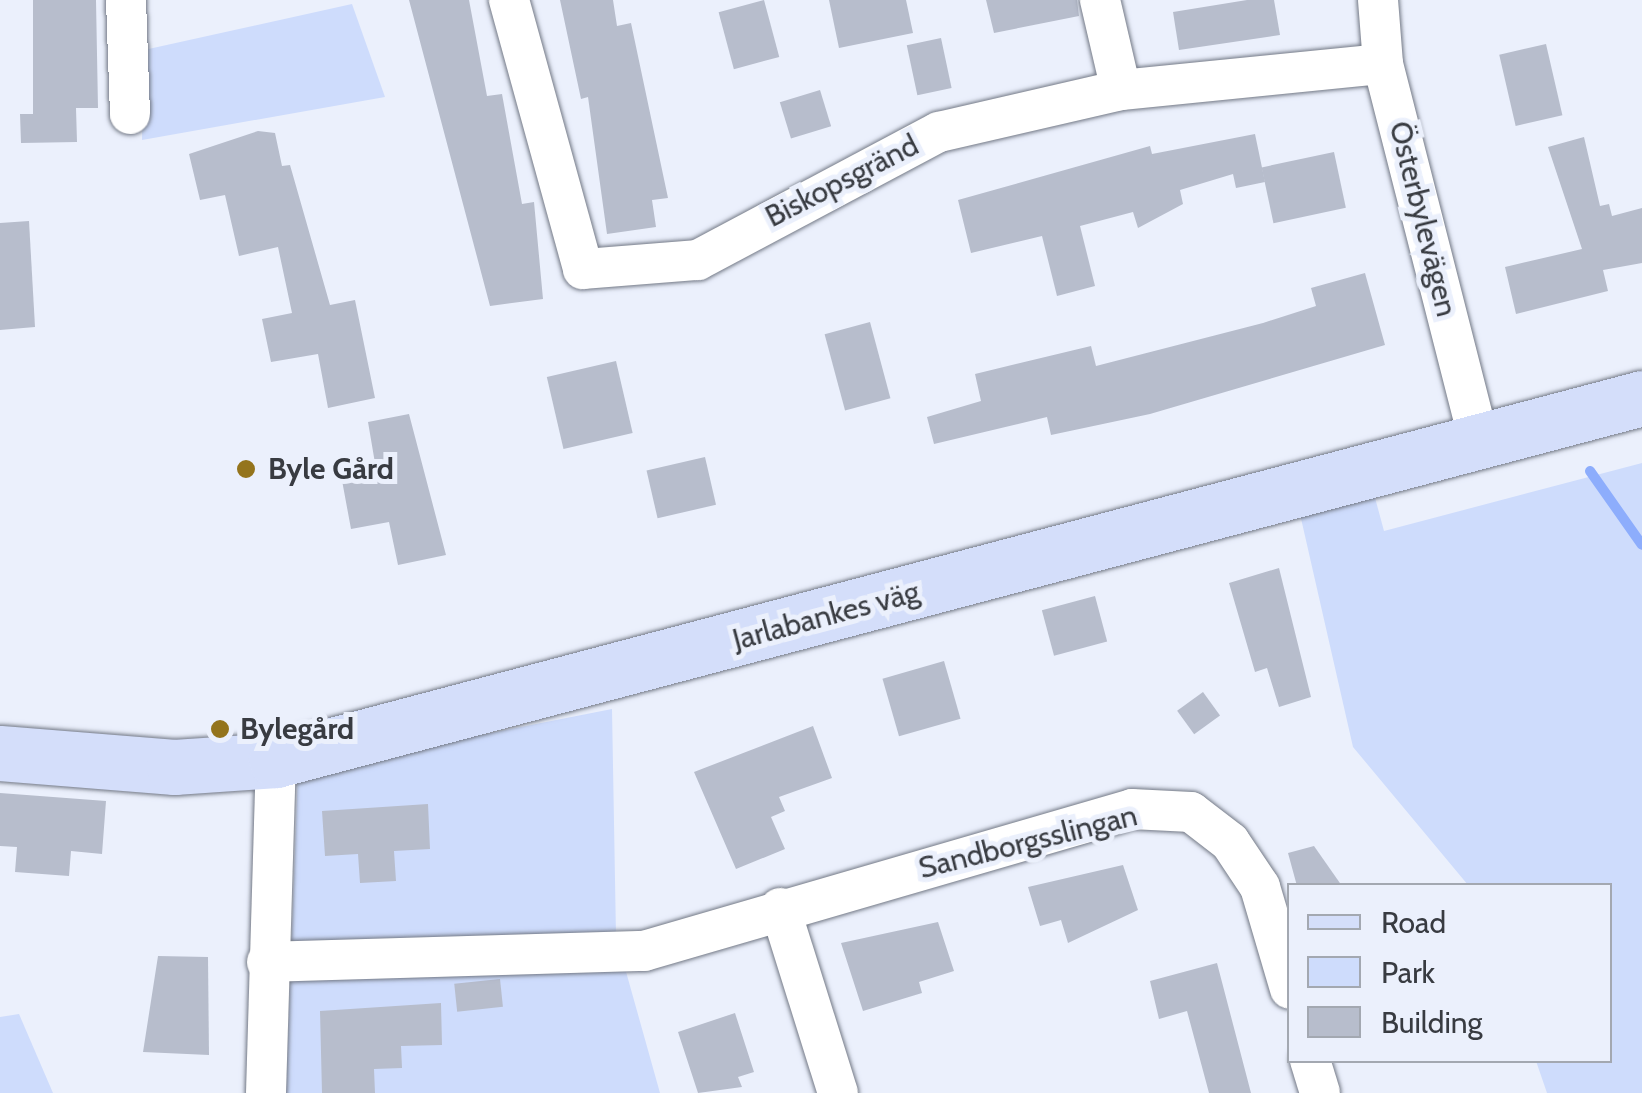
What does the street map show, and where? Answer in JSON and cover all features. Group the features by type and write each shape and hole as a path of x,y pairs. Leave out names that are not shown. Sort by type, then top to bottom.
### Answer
{"main road":[{"name":"Jarlabankes väg","path":"0,754 174,767 276,760 1478,436 1642,398"}],"street":[{"path":"126,0 130,114"},
{"name":"Biskopsgränd","path":"509,0 584,269 698,260 938,132 1121,90 1383,64"},
{"path":"1100,0 1121,90"},
{"name":"Österbylevägen","path":"1378,0 1383,64 1478,436"},
{"path":"266,1093 276,760"},
{"name":"Sandborgsslingan","path":"267,962 644,951 780,908 1132,810 1191,812 1230,842 1260,887 1287,979"},
{"path":"780,908 838,1093"},
{"path":"1311,1063 1320,1093"}],"green space":[{"path":"352,4 385,97 142,140 144,50"},
{"path":"1642,463 1642,1093 1547,1093 1537,1063 1612,1063 1612,883 1466,883 1353,747 1300,514 1374,494 1384,531"},
{"path":"612,709 616,936 660,1093 286,1093 298,771"},
{"path":"19,1014 53,1093 0,1093 0,1017"}],"building":[{"path":"33,0 96,0 98,108 76,108 77,142 21,143 20,114 33,114"},
{"path":"409,0 469,0 487,96 502,94 522,204 534,202 543,299 490,306"},
{"path":"560,0 613,0 617,26 631,23 668,198 652,200 656,227 607,234 588,97 581,99"},
{"path":"764,0 779,57 734,69 719,12"},
{"path":"829,0 906,0 913,33 839,48"},
{"path":"986,0 1077,0 1079,16 994,33"},
{"path":"1247,0 1274,0 1280,35 1179,50 1173,12"},
{"path":"941,38 952,88 917,95 907,45"},
{"path":"1546,44 1562,115 1516,126 1499,55"},
{"path":"820,90 831,126 791,139 780,102"},
{"path":"258,131 275,133 282,166 290,165 330,305 355,300 375,398 328,408 318,354 271,362 262,319 292,313 278,247 239,256 225,195 200,200 189,154"},
{"path":"1255,134 1265,182 1236,188 1233,174 1180,190 1183,204 1138,228 1133,212 1080,226 1095,286 1057,296 1042,236 971,253 958,200 1150,146 1152,154"},
{"path":"1584,137 1600,206 1609,204 1612,216 1642,208 1642,263 1603,270 1608,291 1516,314 1505,267 1582,249 1548,147"},
{"path":"1334,152 1346,208 1273,223 1262,167"},
{"path":"29,221 35,327 0,330 0,223"},
{"path":"1365,273 1385,345 1150,414 1051,435 1047,417 934,444 927,417 981,401 975,374 1091,346 1096,366 1263,323 1316,306 1311,288"},
{"path":"870,322 890,398 845,410 825,334"},
{"path":"616,361 633,433 563,449 547,377"},
{"path":"409,414 446,555 398,565 389,522 351,529 341,475 376,469 368,422"},
{"path":"705,457 716,505 658,518 647,470"},
{"path":"1279,568 1311,697 1279,707 1267,668 1255,672 1229,583"},
{"path":"1095,596 1107,641 1054,656 1042,610"},
{"path":"944,661 961,719 899,736 882,679"},
{"path":"1203,692 1220,715 1194,734 1177,711"},
{"path":"813,726 832,778 779,797 785,811 771,817 785,849 736,869 694,772"},
{"path":"0,793 106,801 102,854 71,851 69,876 15,872 17,847 0,846"},
{"path":"428,804 430,849 394,851 396,881 360,883 358,854 325,856 322,811"},
{"path":"1314,846 1340,883 1296,883 1288,853"},
{"path":"1123,865 1138,910 1068,943 1061,920 1040,926 1028,887"},
{"path":"938,922 954,971 919,982 922,993 863,1011 841,943"},
{"path":"158,956 208,957 209,1055 143,1052"},
{"path":"1217,963 1251,1093 1209,1093 1187,1011 1159,1019 1150,981"},
{"path":"500,979 503,1007 457,1012 454,984"},
{"path":"441,1003 442,1045 401,1046 402,1068 374,1069 375,1093 322,1093 320,1011"},
{"path":"735,1013 754,1072 738,1077 742,1087 698,1093 678,1032"}],"waterway":[{"path":"1590,471 1642,545"}],"place":[{"name":"Byle Gård","path":"246,469"},
{"name":"Bylegård","path":"220,729"}]}
